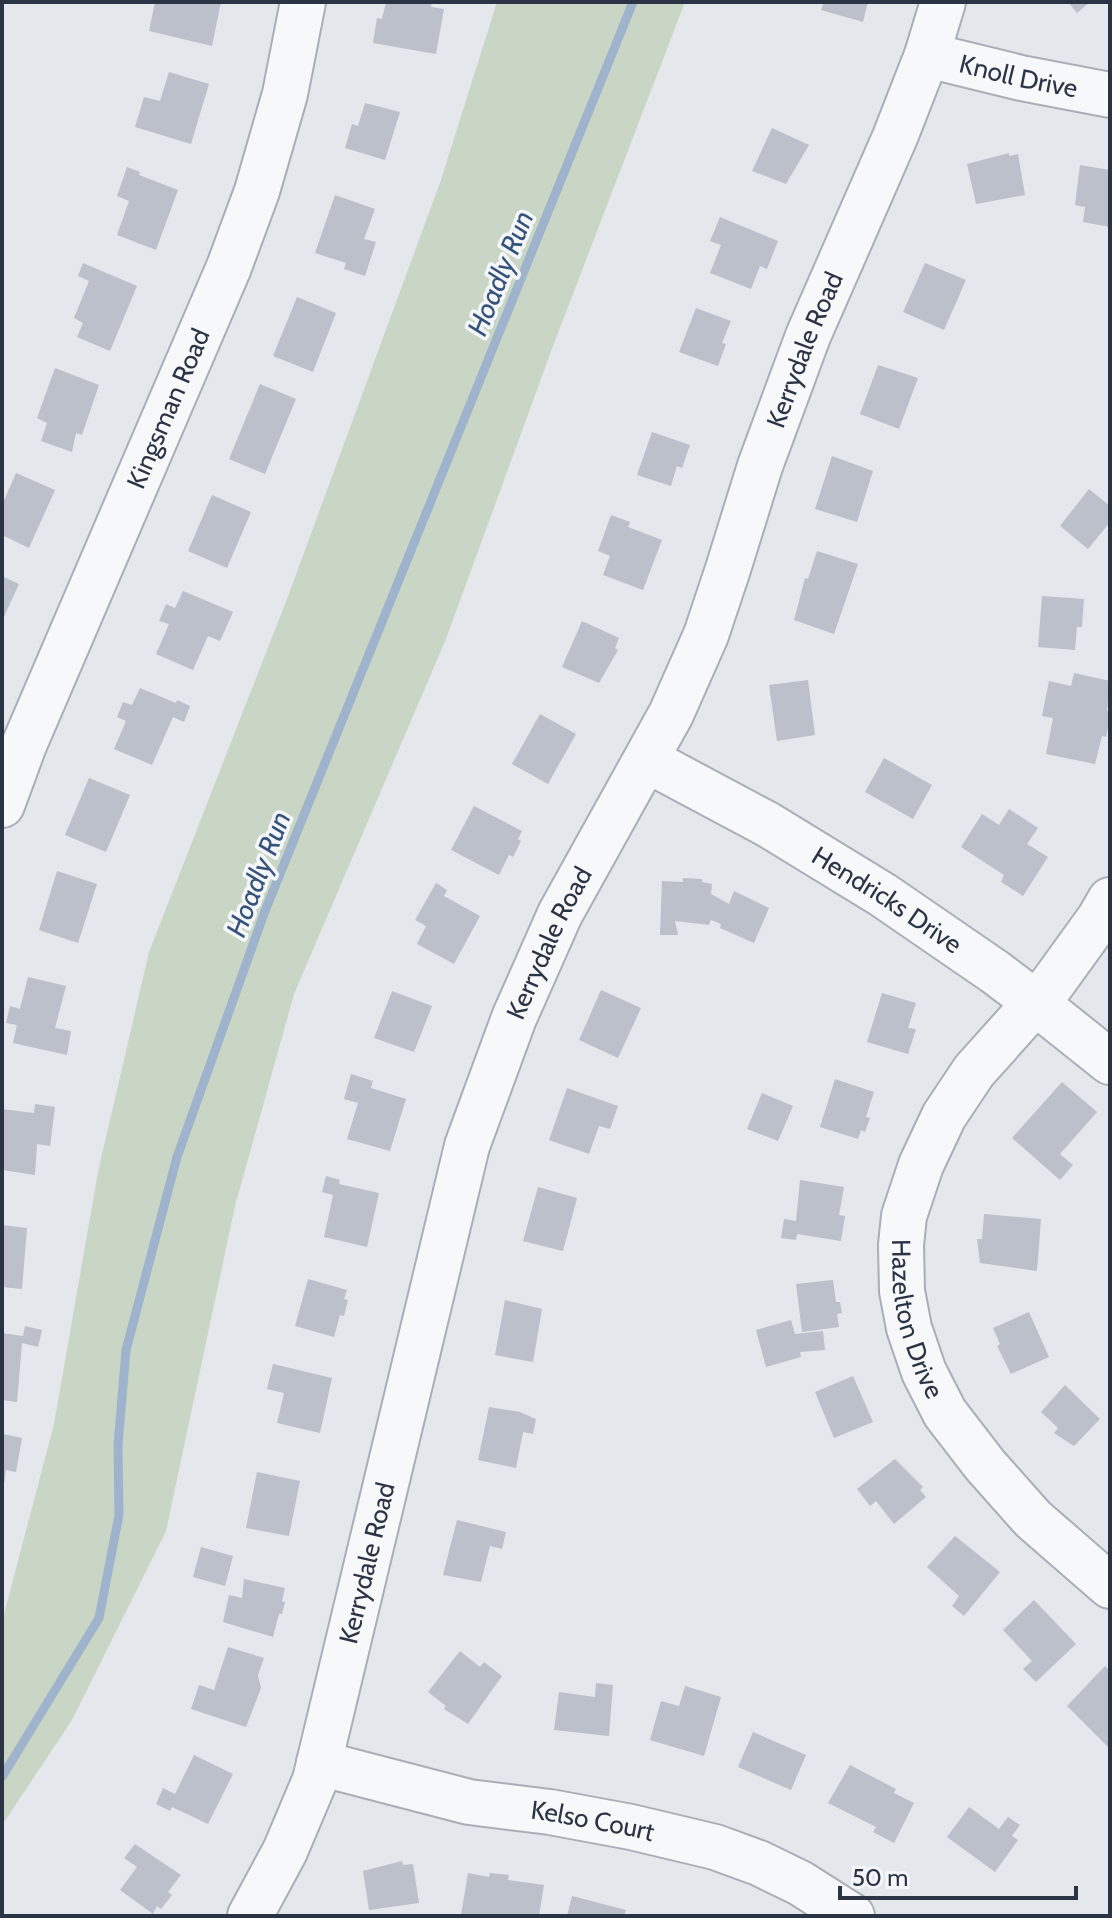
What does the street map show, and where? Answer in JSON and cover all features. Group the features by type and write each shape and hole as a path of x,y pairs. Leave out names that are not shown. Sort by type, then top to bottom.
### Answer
{"street":[{"name":"Kingsman Road","path":"2,805 24,745 229,267 257,191 285,94 303,2"},
{"name":"Kerrydale Road","path":"250,1916 285,1851 315,1780 467,1146 514,1018 560,914 647,760 706,635 760,466 808,336 895,137 927,55 943,2"},
{"name":"Knoll Drive","path":"927,55 1110,95"},
{"name":"Hendricks Drive","path":"647,760 767,824 883,895 1036,1003 1110,1062"},
{"name":"Hazelton Drive","path":"1110,900 1036,1003 974,1071 944,1116 921,1165 904,1216 901,1245 902,1291 909,1328 924,1372 945,1413 985,1465 1033,1519 1110,1586"},
{"name":"Kelso Court","path":"319,1763 469,1802 631,1827 715,1847 759,1863 800,1883 852,1916"}],"green space":[{"path":"497,2 685,2 553,346 446,639 294,994 235,1206 166,1531 72,1720 2,1825 2,1622 54,1424 98,1172 149,952 287,599 441,180"}],"building":[{"path":"155,2 221,2 212,46 149,31"},
{"path":"386,2 432,2 431,7 444,9 436,54 373,43 377,18 382,19"},
{"path":"824,2 868,2 863,22 821,10"},
{"path":"1068,2 1090,2 1077,13"},
{"path":"169,72 209,84 191,144 135,127 144,97 160,101"},
{"path":"365,103 400,112 385,160 345,148 352,124 358,126"},
{"path":"772,128 809,145 786,184 752,171"},
{"path":"1009,153 1009,156 1018,154 1025,195 976,204 967,164"},
{"path":"1080,165 1110,170 1110,227 1083,222 1085,207 1075,205"},
{"path":"127,167 178,190 156,250 117,235 129,201 117,196"},
{"path":"335,195 375,209 364,239 376,242 365,276 344,269 346,263 315,253"},
{"path":"720,217 778,241 767,269 760,266 751,289 710,273 721,245 710,241"},
{"path":"83,263 137,286 110,351 77,337 83,323 74,318 89,281 78,276"},
{"path":"925,263 966,280 944,330 903,312"},
{"path":"297,297 336,313 313,372 273,356"},
{"path":"696,308 731,321 722,343 726,344 718,366 679,352"},
{"path":"878,365 918,378 899,429 860,414"},
{"path":"55,368 99,385 82,435 76,433 72,452 41,441 47,423 37,418"},
{"path":"260,384 296,399 265,474 229,459"},
{"path":"652,432 690,445 682,468 677,466 671,486 637,475"},
{"path":"832,456 873,471 857,522 815,509"},
{"path":"16,473 55,490 29,548 2,535 2,505"},
{"path":"1089,489 1110,506 1110,522 1088,549 1060,526"},
{"path":"212,495 251,512 227,568 188,551"},
{"path":"611,515 630,522 628,527 662,540 643,590 603,575 610,556 598,551"},
{"path":"817,551 858,564 834,634 794,620 805,578 808,579"},
{"path":"2,576 19,584 2,621"},
{"path":"183,591 233,612 220,641 208,636 193,670 156,654 169,624 159,621 166,604 175,608"},
{"path":"1042,596 1084,599 1082,627 1077,627 1075,650 1038,647"},
{"path":"582,621 619,638 615,648 618,650 599,683 562,667"},
{"path":"1074,673 1110,681 1107,711 1110,718 1095,764 1046,754 1053,718 1042,716 1049,681 1071,686"},
{"path":"808,680 815,735 777,741 769,685"},
{"path":"140,688 190,706 184,722 173,717 152,765 114,749 126,721 117,717 123,702 132,705"},
{"path":"540,714 576,734 548,784 512,764"},
{"path":"884,758 932,785 913,819 865,792"},
{"path":"89,778 130,795 106,852 65,835"},
{"path":"474,806 522,831 513,857 509,855 499,875 451,850"},
{"path":"1009,809 1038,828 1027,844 1048,857 1023,896 1001,882 1004,875 961,847 982,814 999,825"},
{"path":"57,871 97,884 78,943 39,930"},
{"path":"683,878 702,879 702,882 712,884 711,894 729,904 734,891 769,908 754,943 720,928 721,924 711,920 709,925 675,921 678,935 660,935 662,881 683,882"},
{"path":"436,883 447,890 444,896 480,916 454,964 417,944 426,926 415,920"},
{"path":"28,977 66,986 55,1028 71,1031 67,1055 13,1043 17,1025 6,1023 10,1006 20,1009"},
{"path":"601,990 641,1008 618,1058 579,1040"},
{"path":"392,991 432,1006 414,1052 374,1038"},
{"path":"882,993 916,1003 908,1028 916,1029 908,1054 867,1042"},
{"path":"351,1074 373,1081 371,1088 406,1099 390,1151 347,1139 358,1103 344,1099"},
{"path":"835,1079 874,1092 866,1117 870,1118 865,1132 861,1130 858,1139 820,1127"},
{"path":"1062,1082 1097,1112 1060,1154 1073,1165 1060,1180 1012,1138"},
{"path":"567,1088 618,1106 610,1129 599,1126 589,1154 549,1140"},
{"path":"762,1093 793,1106 778,1141 747,1129"},
{"path":"35,1104 55,1107 50,1146 37,1144 35,1175 2,1170 2,1109 34,1113"},
{"path":"326,1176 340,1180 339,1184 379,1193 367,1247 324,1237 333,1195 322,1192"},
{"path":"800,1180 844,1187 839,1215 845,1216 841,1241 797,1234 796,1240 781,1238 784,1219 796,1221"},
{"path":"538,1187 577,1198 563,1251 523,1241"},
{"path":"984,1214 1041,1219 1037,1271 980,1263 977,1239 982,1239"},
{"path":"2,1225 27,1228 22,1289 2,1287"},
{"path":"308,1279 347,1290 344,1316 340,1315 334,1337 295,1326"},
{"path":"833,1280 836,1302 840,1302 842,1313 837,1314 839,1327 802,1332 796,1284"},
{"path":"505,1300 542,1309 533,1362 495,1355"},
{"path":"1029,1312 1049,1357 1011,1374 997,1346 1000,1344 993,1328"},
{"path":"791,1320 795,1334 823,1331 825,1350 800,1352 801,1357 766,1367 756,1330"},
{"path":"25,1326 42,1330 38,1347 22,1343 17,1402 2,1400 2,1333 23,1336"},
{"path":"273,1364 332,1378 320,1433 277,1423 284,1393 267,1389"},
{"path":"853,1376 873,1422 834,1438 815,1392"},
{"path":"1065,1385 1100,1419 1074,1446 1054,1433 1058,1428 1041,1412"},
{"path":"489,1407 520,1412 536,1419 533,1434 523,1432 516,1468 478,1460"},
{"path":"3,1434 22,1438 16,1472 6,1470 2,1484"},
{"path":"895,1459 923,1487 920,1490 926,1497 894,1524 876,1501 870,1506 857,1489"},
{"path":"257,1472 300,1481 289,1536 246,1528"},
{"path":"457,1520 506,1532 502,1549 490,1546 481,1582 443,1575"},
{"path":"955,1536 1000,1572 964,1616 952,1606 959,1596 927,1567"},
{"path":"201,1547 233,1556 225,1586 193,1577"},
{"path":"244,1579 285,1588 282,1601 285,1602 273,1637 223,1622 229,1595 242,1598"},
{"path":"1034,1600 1076,1644 1036,1682 1023,1669 1032,1661 1003,1630"},
{"path":"228,1647 264,1658 258,1675 261,1688 246,1727 191,1709 199,1685 214,1690"},
{"path":"460,1651 480,1667 484,1662 502,1676 468,1724 444,1709 446,1706 428,1692"},
{"path":"1105,1666 1110,1671 1110,1749 1067,1706"},
{"path":"596,1683 613,1685 609,1736 554,1730 559,1692 595,1697"},
{"path":"685,1686 721,1697 704,1756 650,1740 661,1701 679,1706"},
{"path":"753,1732 806,1755 791,1790 738,1767"},
{"path":"194,1755 233,1774 208,1824 172,1807 170,1811 156,1804 163,1788 175,1794"},
{"path":"850,1765 896,1789 894,1793 914,1803 894,1843 873,1832 876,1827 828,1803"},
{"path":"969,1807 999,1829 1008,1817 1020,1825 1012,1836 1018,1840 995,1872 947,1837"},
{"path":"135,1844 181,1875 168,1892 172,1895 161,1909 157,1906 153,1914 120,1890 137,1867 124,1858"},
{"path":"402,1861 403,1865 413,1864 419,1903 369,1910 363,1871"},
{"path":"468,1873 489,1877 490,1873 509,1875 508,1880 544,1885 539,1916 461,1915"},
{"path":"572,1896 626,1910 624,1916 567,1916"}],"waterway":[{"name":"Hoadly Run","path":"2,1777 99,1618 119,1515 118,1445 126,1350 177,1157 265,911 633,2"}]}
